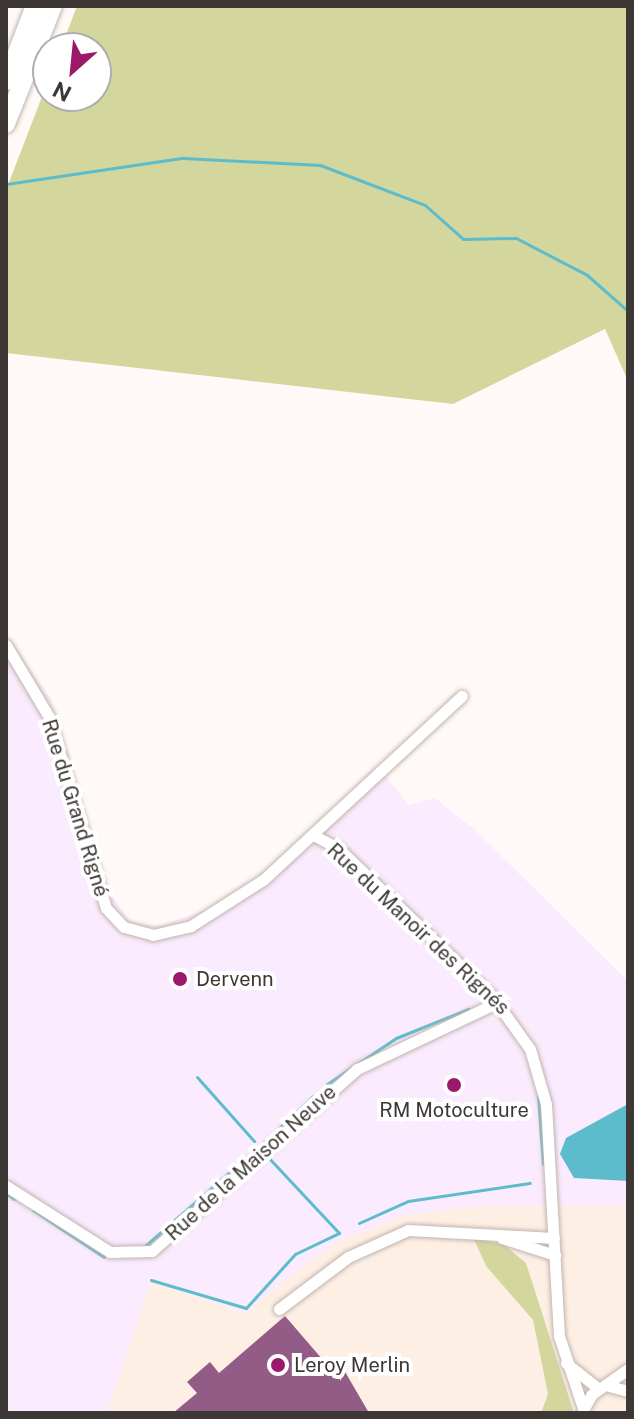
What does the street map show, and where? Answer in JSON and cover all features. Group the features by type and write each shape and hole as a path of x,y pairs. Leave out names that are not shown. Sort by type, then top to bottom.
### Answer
{"highway":[{"path":"6,81 35,6"},
{"path":"6,124 53,6"}],"street":[{"name":"Rue du Grand Rigné","path":"6,645 49,717 102,898 124,927 178,932 317,837 462,696"},
{"name":"Rue du Manoir des Rignés","path":"317,837 338,848 518,1025 544,1087 557,1305 566,1363 583,1410"},
{"name":"Rue de la Maison Neuve","path":"6,1186 110,1252 152,1251 357,1069 498,1002"},
{"path":"279,1309 335,1265 397,1234 446,1227 502,1237 554,1238"},
{"path":"502,1237 526,1252 555,1255"},
{"path":"566,1363 604,1388 628,1391"},
{"path":"583,1410 628,1369"}],"shaded area":[{"path":"6,634 51,699 110,894 130,921 158,926 210,909 260,875 378,767 409,805 435,798 474,829 628,981 628,1206 472,1207 403,1215 333,1244 244,1313 151,1282 107,1413 6,1413"},
{"path":"628,1206 628,1413 107,1413 151,1282 244,1313 333,1244 403,1215 472,1207"}],"green space":[{"path":"77,6 628,6 628,381 605,329 453,404 6,353 6,190 36,112 112,112 112,32 67,32"},
{"path":"473,1237 504,1245 526,1263 574,1413 541,1413 548,1394 533,1320 486,1266"}],"water":[{"path":"628,1104 628,1181 574,1178 560,1154 566,1138"}],"building":[{"name":"Leroy Merlin","path":"285,1316 329,1367 344,1370 369,1413 173,1413 197,1393 187,1382 210,1362 219,1373"}],"waterway":[{"path":"6,184 183,158 320,165 425,205 463,239 516,238 587,275 628,311"},
{"path":"329,849 371,887"},
{"path":"327,1084 396,1038 468,1009"},
{"path":"197,1077 254,1141"},
{"path":"264,1142 313,1096"},
{"path":"538,1096 543,1164"},
{"path":"145,1246 258,1147"},
{"path":"151,1280 246,1308 295,1254 339,1233 268,1157"},
{"path":"359,1223 408,1201 530,1183"},
{"path":"6,1193 14,1199"},
{"path":"33,1210 104,1257"}],"place":[{"name":"Dervenn","path":"180,979"},
{"name":"RM Motoculture","path":"454,1085"},
{"name":"Leroy Merlin","path":"278,1365"}]}
